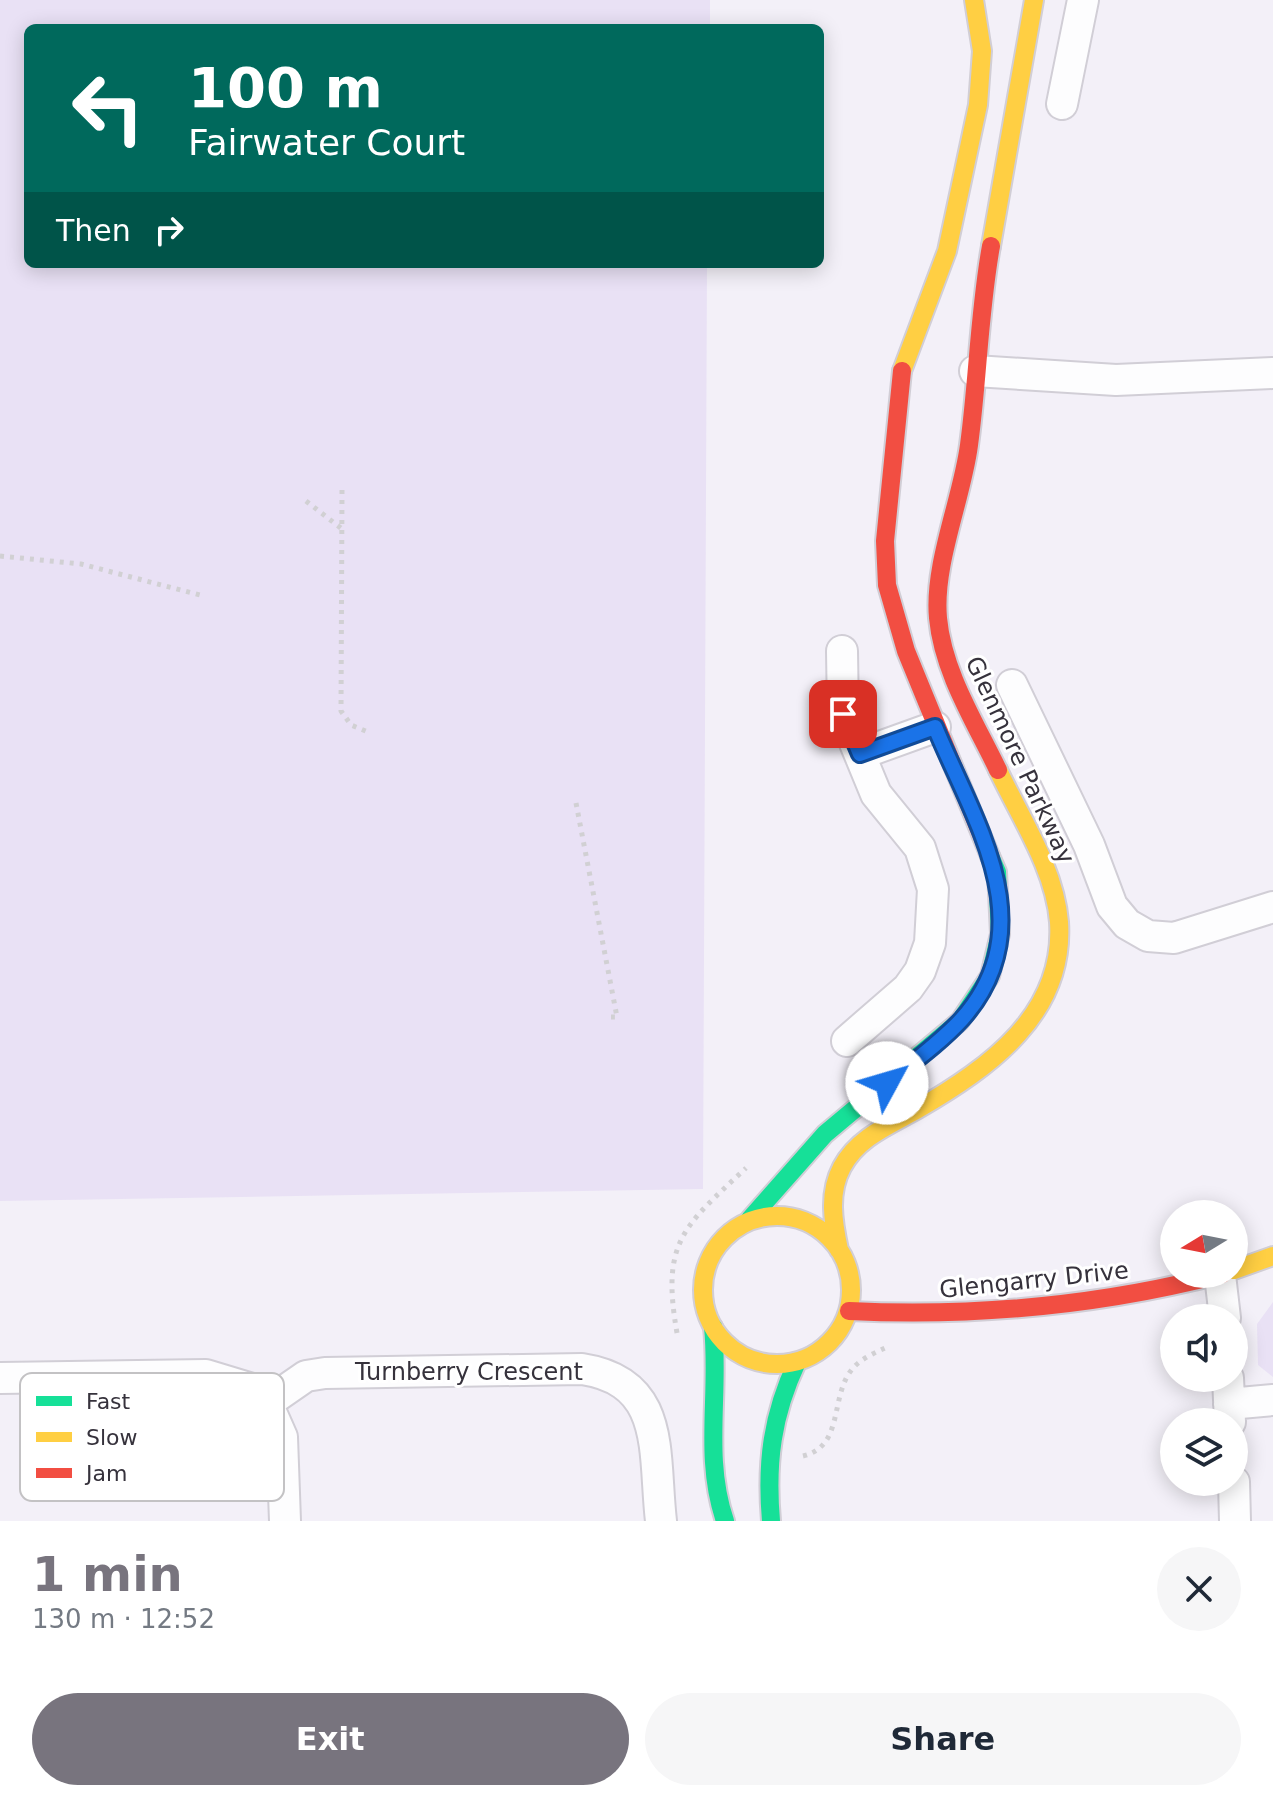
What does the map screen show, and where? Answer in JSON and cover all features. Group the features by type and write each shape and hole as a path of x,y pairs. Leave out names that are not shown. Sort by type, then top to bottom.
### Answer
{"main road":[{"path":"725,1521 709,1464 718,1364 713,1327 704,1302 703,1282 708,1262 725,1237 750,1219 825,1134 960,1021 990,976 1000,934 997,872 935,727 896,620 887,585 885,541 900,377 913,335 941,271 981,79 982,51 974,0"},
{"name":"Glenmore Parkway","path":"839,1250 831,1219 832,1199 848,1157 867,1137 922,1107 1015,1042 1045,1003 1058,955 1059,911 1049,878 952,674 939,628 940,582 969,447 983,292 1034,0"},
{"path":"961,185 1000,191"},
{"path":"713,1327 737,1352 756,1361 797,1362 830,1343 849,1311 852,1290 839,1250 824,1231 801,1219 771,1215 750,1219"},
{"path":"1248,1265 1273,1256"},
{"name":"Glengarry Drive","path":"849,1311 927,1315 1058,1306 1160,1288"},
{"path":"771,1521 768,1441 777,1403 797,1362"}],"street":[{"path":"1062,104 1083,0"},
{"path":"975,371 1139,380 1273,373"},
{"path":"842,651 842,709 883,805 920,848 933,889 930,943 920,971 908,988 847,1041"},
{"path":"1012,685 1093,854 1112,906 1127,924 1148,936 1174,938 1273,907"},
{"path":"860,754 935,727"},
{"name":"Turnberry Crescent","path":"284,1391 306,1376 325,1373 582,1369 610,1375 633,1389 649,1417 661,1521"},
{"path":"0,1378 20,1378"},
{"path":"1229,1401 1273,1400"},
{"path":"284,1493 285,1521"},
{"path":"1234,1496 1235,1521"}],"path":[{"path":"342,490 341,711 351,725 368,732"},
{"path":"306,501 343,530"},
{"path":"0,556 81,564 200,595"},
{"path":"576,803 617,1017 611,1017"},
{"path":"797,1457 816,1452 827,1442 852,1369 890,1345"}],"shaded area":[{"path":"0,0 710,0 710,24 24,24 24,268 707,268 703,1189 0,1201"},
{"path":"1273,1302 1273,1377 1258,1365 1257,1324"}],"traffic: fast":[{"path":"750,1219 825,1134 960,1021 990,976 1000,934 997,872 990,856"},
{"path":"713,1327 713,1449 718,1497 725,1521"},
{"path":"771,1521 769,1479 776,1420 797,1362"}],"traffic: slow":[{"path":"902,371 947,251 978,105 982,51 974,0"},
{"path":"991,246 1034,0"},
{"path":"839,1250 833,1197 838,1177 849,1157 876,1133 945,1093 996,1056 1036,1011 1050,984 1058,955 1056,902 1044,863 998,770"},
{"path":"777,1216 805,1221 829,1238 846,1262 851,1290 846,1318 829,1342 805,1359 777,1364 749,1359 725,1342 708,1318 703,1290 708,1262 725,1238 749,1221 777,1216"},
{"path":"1248,1265 1273,1256"}],"traffic: jam":[{"path":"991,246 969,445 940,576 938,618 953,677 998,770"},
{"path":"902,371 885,541 887,585 906,651 990,856"},
{"path":"849,1311 943,1312 1037,1307 1160,1288"}],"route":[{"path":"843,714 860,754 935,727 997,872 1001,893 997,953 980,994 960,1021 887,1083"}]}
